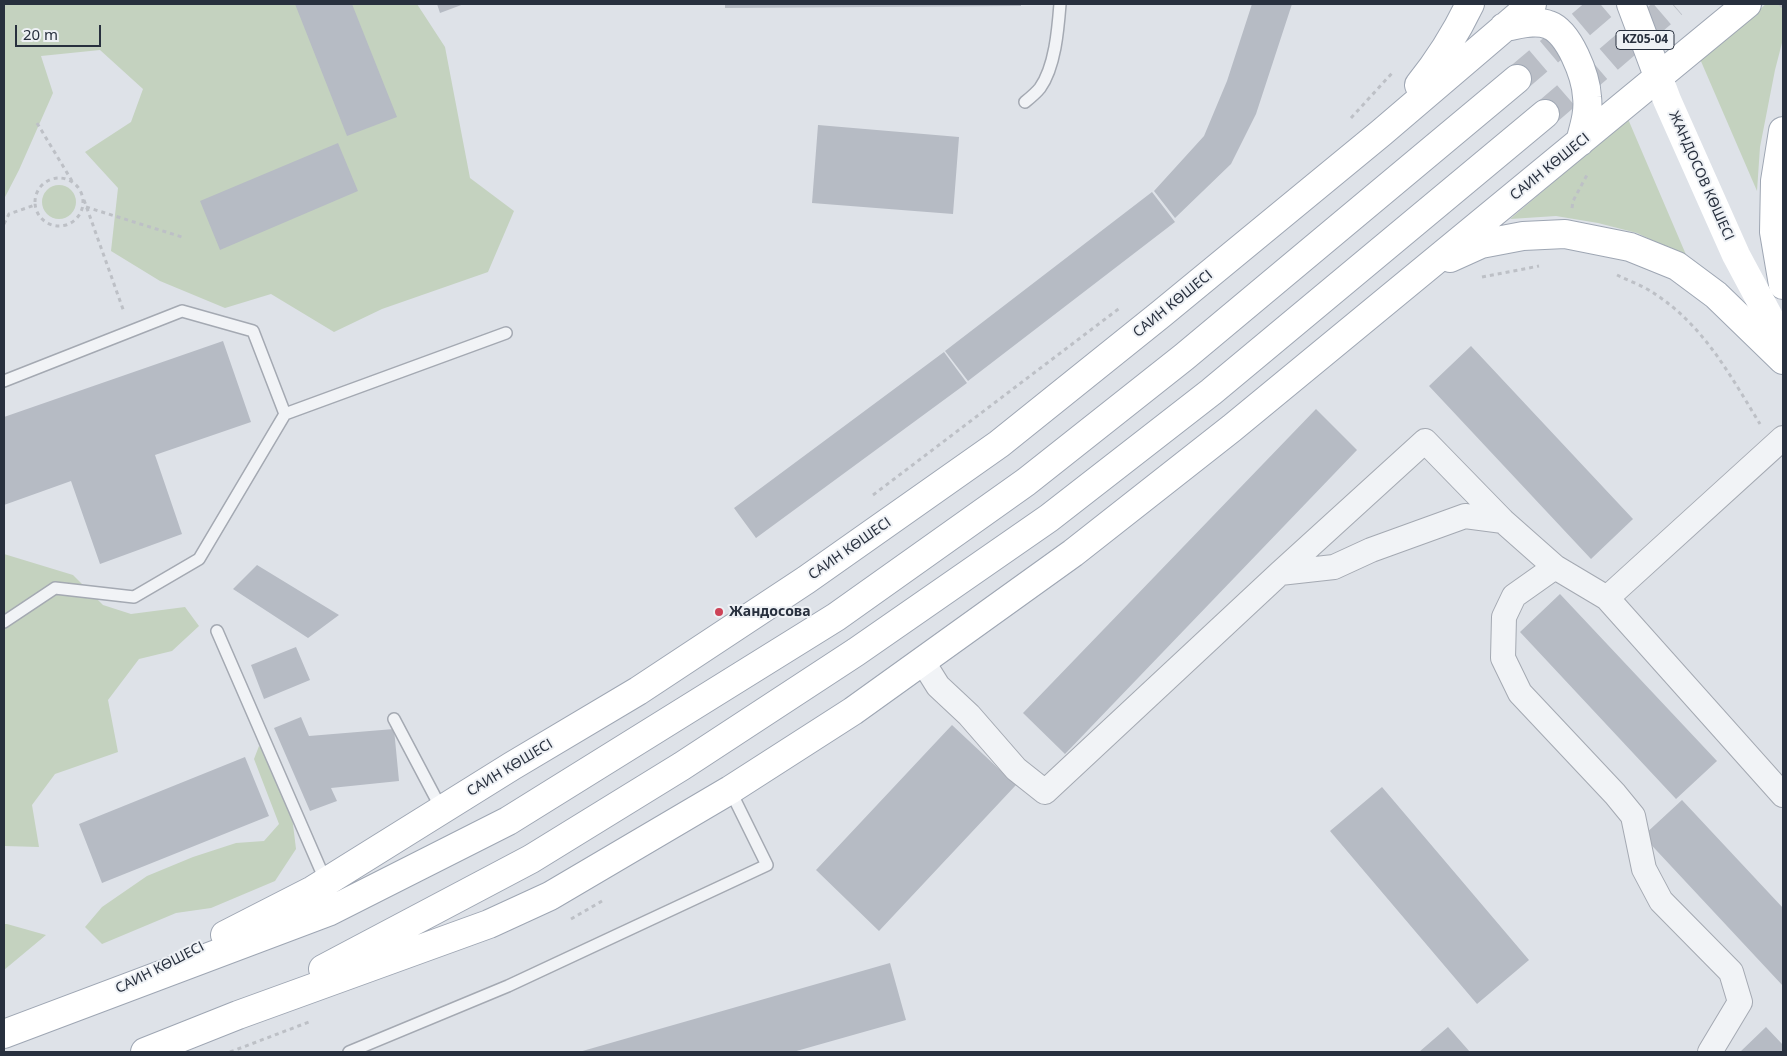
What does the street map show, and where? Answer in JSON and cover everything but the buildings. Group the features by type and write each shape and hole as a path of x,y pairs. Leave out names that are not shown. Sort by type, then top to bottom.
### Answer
{"main road":[{"path":"1381,133 1438,61 1459,28 1470,4"},
{"name":"САИН КӨШЕСІ","path":"110,993 326,882 638,691 806,580 999,444 1381,133 1532,4"},
{"name":"ЖАНДОСОВ КӨШЕСІ","path":"1631,4 1667,100 1736,255 1783,343"},
{"name":"САИН КӨШЕСІ","path":"238,1015 489,924 550,896 730,790 853,711 1074,553 1232,428 1747,4"},
{"path":"1504,28 1537,23 1548,24 1557,28 1563,34 1583,76 1588,97 1580,142"},
{"name":"САИН КӨШЕСІ","path":"110,993 328,912 508,821 836,617 1026,482 1184,357 1517,79"},
{"path":"145,1052 238,1015 531,859 682,766 856,652 1049,518 1204,398 1545,114"},
{"path":"1783,131 1775,181 1774,232 1783,285"},
{"path":"1424,269 1481,244 1523,236 1565,234 1630,247 1677,266 1716,295 1783,360"},
{"path":"4,1034 110,993"}],"street":[{"path":"923,662 938,686 969,715 1016,769 1045,792 1425,441 1502,521 1555,567 1607,598 1783,795"},
{"path":"1607,598 1778,442"},
{"path":"1280,573 1334,568 1371,550 1465,516 1502,521"},
{"path":"1555,567 1514,596 1504,617 1503,658 1520,693 1616,794 1633,816 1644,869 1661,901 1731,972 1740,1002 1710,1052"}],"lane":[{"path":"1025,102 1039,89 1050,71 1060,4"},
{"path":"4,381 182,311 253,331 285,414"},
{"path":"4,622 55,588 134,597 199,559 285,414 506,333"},
{"path":"217,631 326,882"},
{"path":"394,719 442,810"},
{"path":"349,1052 508,986 767,865 730,790"}],"path":[{"path":"1780,4 1783,8"},
{"path":"1346,123 1395,70"},
{"path":"38,123 72,182 82,194 131,331"},
{"path":"1572,209 1573,200 1590,168"},
{"path":"72,182 57,178 43,184 38,190 35,205 42,219 49,224 65,225 72,222 81,210 82,194"},
{"path":"4,224 9,214 35,205"},
{"path":"86,207 182,237"},
{"path":"1613,273 1654,293 1688,319 1718,354 1778,442"},
{"path":"872,496 1126,302"}],"green space":[{"path":"4,4 417,4 445,47 470,178 514,211 488,272 382,309 334,332 271,294 225,308 160,281 111,251 118,188 85,152 131,122 143,89 100,50 41,56 53,93 4,199"},
{"path":"1766,4 1783,4 1783,39 1760,147 1757,191 1700,59"},
{"path":"1628,119 1687,257 1637,233 1598,223 1556,216 1510,219"},
{"path":"59,185 71,190 76,202 71,214 59,219 47,214 42,202 47,190"},
{"path":"4,554 73,575 103,605 131,614 185,607 199,626 172,651 139,659 108,700 118,752 55,774 32,805 39,847 5,846 4,867"},
{"path":"259,746 267,755 292,816 296,849 275,881 211,908 176,913 102,944 85,927 102,907 147,876 193,857 236,843 264,841 279,824 254,759"},
{"path":"4,924 46,935 4,970"}],"tunnel":[{"path":"1517,79 1605,4"},
{"path":"1545,114 1673,4"}],"place":[{"name":"Жандосова","path":"719,612"}]}
